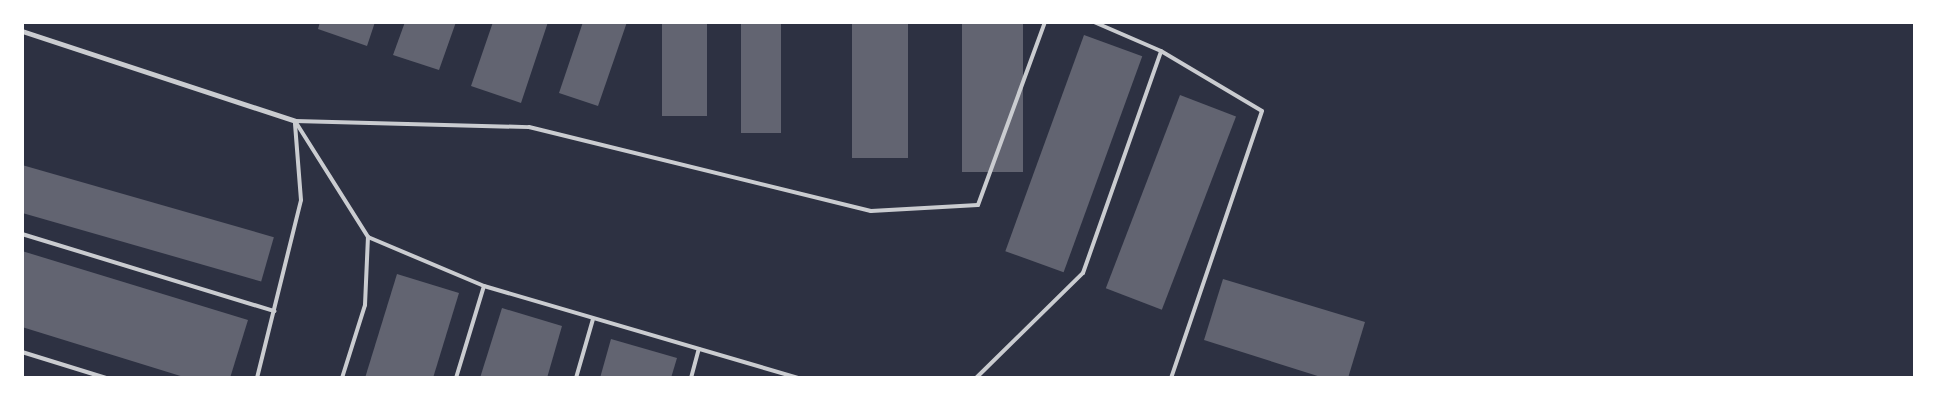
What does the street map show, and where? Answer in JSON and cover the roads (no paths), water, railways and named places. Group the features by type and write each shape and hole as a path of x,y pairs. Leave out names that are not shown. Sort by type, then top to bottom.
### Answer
{"street":[{"path":"22,31 294,121"}],"lane":[{"path":"294,121 529,128 872,211 978,205 1045,22"},
{"path":"1094,22 1161,51 1262,111 1171,378"},
{"path":"976,378 1083,273 1161,51"},
{"path":"294,121 368,237 484,286 799,378"},
{"path":"257,378 301,200 294,121"},
{"path":"22,234 274,311"},
{"path":"342,378 365,305 368,237"},
{"path":"456,378 484,286"},
{"path":"576,378 593,319"},
{"path":"691,378 699,349"},
{"path":"22,352 106,378"}]}
